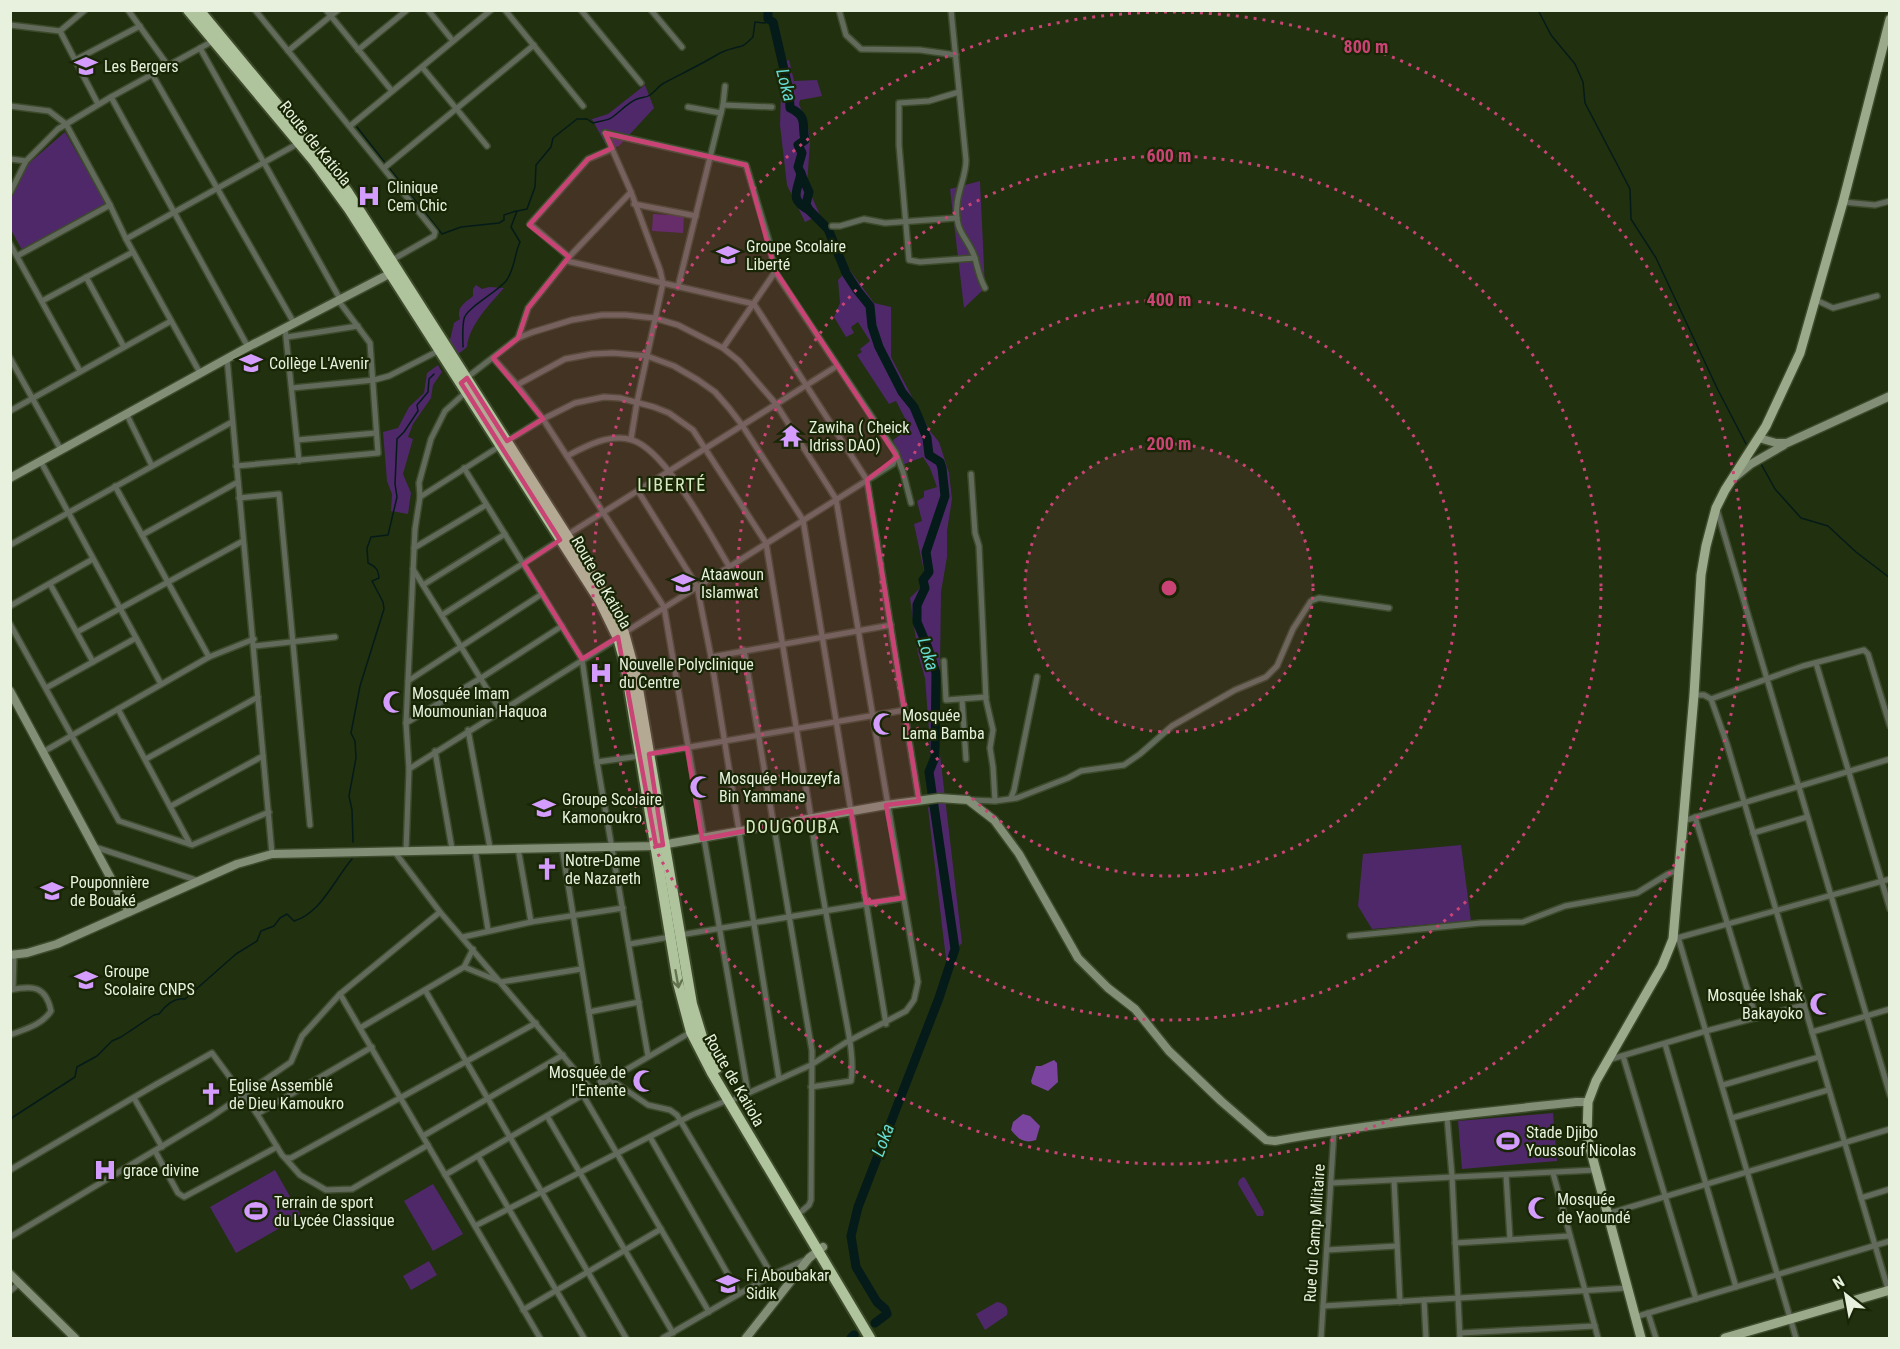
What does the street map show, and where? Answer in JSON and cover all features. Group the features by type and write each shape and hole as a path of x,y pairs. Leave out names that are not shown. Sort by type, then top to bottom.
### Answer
{"highway":[{"name":"Route de Katiola","path":"188,10 299,142 393,267 440,350 465,384"},
{"name":"Route de Katiola","path":"199,10 336,176 564,538 621,635 645,755 675,936 683,1007 691,1032 699,1051 802,1211 817,1252 879,1338"},
{"name":"Route de Katiola","path":"675,936 702,1037 731,1099 817,1252 870,1338"}],"main road":[{"path":"1641,1338 1587,1137 1588,1102 1606,1061 1662,966 1675,938 1703,562 1716,508 1730,481 1759,438 1800,352 1885,50 1890,19"},
{"path":"1725,1338 1889,1292"}],"street":[{"path":"10,25 60,31 85,10"},
{"path":"128,10 169,67"},
{"path":"255,10 435,232 434,236 393,267 294,323 286,332 299,461"},
{"path":"326,10 392,91"},
{"path":"288,51 338,10"},
{"path":"358,50 407,10"},
{"path":"428,10 453,42"},
{"path":"350,126 491,10"},
{"path":"505,10 583,106"},
{"path":"581,10 641,83"},
{"path":"651,10 682,48"},
{"path":"839,10 846,35 861,49 921,50 956,55"},
{"path":"951,10 966,160 965,176 958,196 957,218 963,238 975,258 977,273 985,288"},
{"path":"75,60 140,26"},
{"path":"60,31 98,104"},
{"path":"10,192 26,161 66,124 111,96 169,67 213,41"},
{"path":"384,168 534,45"},
{"path":"200,48 339,299 370,343 374,380 377,454 236,466"},
{"path":"422,67 487,146"},
{"path":"152,74 294,323"},
{"path":"678,287 723,105 725,86"},
{"path":"959,92 929,101 899,103 899,145 909,260 920,262 975,258"},
{"path":"111,96 248,347"},
{"path":"723,105 772,107"},
{"path":"10,106 49,111 66,124 200,373"},
{"path":"688,107 721,113"},
{"path":"631,439 654,318 663,284 631,192 605,133 746,165 769,241 775,272 890,444 903,472 911,504"},
{"path":"126,239 299,142"},
{"path":"612,149 588,159 530,224 568,259 663,284 754,304 867,480 919,801"},
{"path":"10,159 26,161"},
{"path":"518,338 528,308 568,259 631,192"},
{"path":"1843,202 1875,205 1889,200"},
{"path":"634,204 696,216"},
{"path":"17,256 110,205"},
{"path":"832,225 840,226 864,219 885,223 957,218"},
{"path":"10,244 80,371"},
{"path":"42,301 133,252"},
{"path":"723,348 775,272"},
{"path":"86,277 124,347"},
{"path":"1816,300 1833,308 1877,296"},
{"path":"406,851 409,769 406,723 419,483 431,439 445,411 465,384 518,338 572,320 602,315 654,318 678,325 723,348 739,361 776,404 836,499 886,805 918,982 910,1008 886,1024 849,1041 811,1065 682,1121 475,1226"},
{"path":"10,411 171,321"},
{"path":"10,478 248,347 286,332 358,326"},
{"path":"292,388 374,380 397,374 440,350"},
{"path":"517,385 548,367 578,356 613,353 647,356 674,366 715,392 742,425 803,520 886,1024"},
{"path":"10,358 62,450"},
{"path":"227,358 272,854"},
{"path":"493,358 543,419 664,607 702,838 748,1093"},
{"path":"442,615 837,366"},
{"path":"1730,481 1760,458 1787,443 1890,396"},
{"path":"420,497 543,419 588,399 620,398 669,413 693,430 706,448 766,543 811,818 815,858 827,910 849,1041 851,1081 811,1087"},
{"path":"127,415 152,466"},
{"path":"10,545 232,422"},
{"path":"297,440 376,433"},
{"path":"1759,438 1787,443"},
{"path":"567,456 598,441 631,439 648,449 670,471 729,566"},
{"path":"409,769 893,464 897,457"},
{"path":"41,462 161,684"},
{"path":"464,468 582,659 597,762 648,1056"},
{"path":"971,474 975,532 979,546 986,697 993,730 990,748 994,801"},
{"path":"142,535 238,482"},
{"path":"116,486 209,657"},
{"path":"638,491 697,586 711,657 779,1079"},
{"path":"239,498 279,494 310,825"},
{"path":"414,548 486,505"},
{"path":"1716,508 1890,1095"},
{"path":"423,585 505,534"},
{"path":"77,632 243,540"},
{"path":"10,606 93,559"},
{"path":"413,568 500,710"},
{"path":"50,584 93,662"},
{"path":"408,681 542,594"},
{"path":"10,1035 36,1025 51,1011 49,1002 43,993 35,987 11,989 12,955 57,944 255,857 272,854 660,845 929,799 994,801 1017,798 1081,771 1124,765 1172,726 1235,690 1266,677 1277,666 1293,629 1311,601 1319,598 1389,608"},
{"path":"10,624 119,821 192,845 268,812"},
{"path":"711,657 891,625"},
{"path":"406,723 562,626"},
{"path":"43,752 209,657 254,643 335,637"},
{"path":"46,688 136,638"},
{"path":"744,650 812,1051 811,1200 802,1211"},
{"path":"1711,699 1766,679 1864,650 1890,726"},
{"path":"944,661 946,700 986,697"},
{"path":"1816,663 1890,909"},
{"path":"1011,798 1037,677"},
{"path":"10,691 129,912"},
{"path":"1694,695 1704,695 1711,699 1727,744 1889,1292"},
{"path":"146,759 258,697"},
{"path":"962,699 966,759"},
{"path":"118,709 190,844"},
{"path":"597,762 905,710"},
{"path":"468,730 490,849"},
{"path":"435,751 452,849"},
{"path":"171,806 263,756"},
{"path":"1683,821 1890,759"},
{"path":"968,800 994,820 1019,854 1078,958 1107,988 1135,1009 1169,1051 1221,1101 1268,1141 1335,1130 1588,1102"},
{"path":"1695,817 1756,1018"},
{"path":"1754,833 1807,817"},
{"path":"93,846 199,880"},
{"path":"562,847 601,1085"},
{"path":"518,848 531,922"},
{"path":"475,849 489,930"},
{"path":"393,851 440,912 592,1090"},
{"path":"1350,936 1481,923 1523,922 1565,906 1637,892 1679,870"},
{"path":"1796,1338 1723,1084 1675,938 1890,879"},
{"path":"630,944 903,898"},
{"path":"463,937 531,922 623,908"},
{"path":"10,1237 162,1147 243,1096 291,1062 302,1036 340,994 440,912"},
{"path":"360,1028 465,967 472,949"},
{"path":"465,967 501,982 581,969"},
{"path":"425,990 626,1338"},
{"path":"340,994 540,1338"},
{"path":"588,1012 639,1002"},
{"path":"1606,1061 1804,1005"},
{"path":"1812,1032 1890,1009"},
{"path":"285,1158 291,1158 401,1099 536,1023"},
{"path":"445,1175 691,1032"},
{"path":"1665,1044 1736,1287"},
{"path":"257,1114 372,1047"},
{"path":"10,1170 212,1053 257,1114 285,1158 300,1175 326,1190 352,1189 428,1145"},
{"path":"423,1136 563,1055"},
{"path":"1623,1056 1696,1299"},
{"path":"1723,1084 1819,1057"},
{"path":"610,1079 648,1105 674,1111 772,1275"},
{"path":"1732,1118 1828,1090"},
{"path":"583,1095 709,1312"},
{"path":"134,1098 162,1147"},
{"path":"547,1116 673,1333"},
{"path":"1447,1117 1460,1336 1595,1326"},
{"path":"1607,1214 1890,1129"},
{"name":"Rue du Camp Militaire","path":"1321,1338 1335,1130"},
{"path":"650,1137 739,1294"},
{"path":"155,1151 178,1193 184,1197 277,1147"},
{"path":"478,1156 585,1338"},
{"path":"1331,1184 1596,1170"},
{"path":"1553,1173 1598,1338"},
{"path":"1506,1175 1510,1239"},
{"path":"1394,1180 1400,1302"},
{"path":"1861,1198 1890,1189"},
{"path":"523,1310 661,1229"},
{"path":"1455,1242 1570,1236"},
{"path":"1635,1317 1890,1241"},
{"path":"1326,1250 1397,1246"},
{"path":"663,1338 772,1275 817,1252"},
{"path":"746,1338 817,1252"},
{"path":"10,1274 75,1338"},
{"path":"10,1291 20,1283"},
{"path":"1323,1306 1628,1288"},
{"path":"1424,1300 1426,1338"},
{"path":"1648,1313 1656,1338"},
{"path":"1534,1330 1535,1338"}],"highlighted area":[{"path":"605,133 746,165 775,270 897,457 867,480 919,801 886,805 903,898 866,903 851,811 702,839 687,748 649,754 663,845 656,846 618,637 582,659 524,564 560,540 461,383 467,378 507,441 543,419 493,358 518,338 528,308 569,257 529,225 588,159 612,148"}],"shaded area":[{"path":"789,60 794,81 817,80 822,96 800,100 799,104 808,127 810,141 807,186 820,215 805,222 787,185 780,125 782,62"},
{"path":"645,85 654,108 619,146 608,149 592,119 608,114"},
{"path":"65,132 106,204 22,250 11,230 10,190 27,165"},
{"path":"980,181 985,288 964,308 950,189"},
{"path":"653,214 684,216 683,233 652,231"},
{"path":"849,269 874,303 891,307 891,357 930,431 939,442 949,473 952,499 947,531 947,557 941,592 939,746 962,943 946,959 928,808 933,802 928,771 931,757 925,678 918,654 910,598 922,586 924,571 914,524 922,521 917,501 924,497 924,491 937,487 923,457 902,465 893,440 910,428 896,401 889,404 857,355 862,352 860,349 870,341 858,322 851,327 854,333 846,337 834,317 840,303 838,280"},
{"path":"476,285 482,289 504,288 476,323 467,347 456,356 449,344 454,323 460,319 460,308 473,296 473,289"},
{"path":"438,365 442,372 433,385 431,398 413,424 408,437 413,439 403,474 411,493 408,514 391,511 392,494 387,481 383,432 398,428 409,407 424,393 427,373"},
{"path":"1461,845 1471,921 1372,929 1358,906 1363,854"},
{"path":"1054,1060 1057,1063 1058,1082 1048,1091 1032,1084 1036,1066"},
{"name":"Stade Djibo Youssouf Nicolas","path":"1553,1113 1557,1161 1462,1169 1458,1121"},
{"path":"1023,1114 1030,1116 1040,1126 1036,1140 1022,1140 1011,1130 1013,1122"},
{"name":"Terrain de sport du Lycée Classique","path":"275,1170 301,1216 236,1253 210,1207"},
{"path":"1243,1177 1264,1212 1263,1216 1257,1216 1238,1184"},
{"path":"433,1184 463,1234 433,1251 404,1201"},
{"path":"429,1261 437,1275 411,1290 403,1276"},
{"path":"997,1302 1006,1306 1007,1315 985,1330 976,1314"}],"waterway":[{"name":"Loka","path":"768,10 768,19 773,22 789,91 790,108 800,115 803,122 805,140 798,145 802,153 798,167 809,192 806,204 828,229 846,273 870,306 872,326 879,347 902,392 914,407 927,438 929,455 940,462 945,496 926,552 929,572 923,580 925,588 917,605 917,622 936,673 935,757 929,772 955,949 939,998 858,1207 851,1236 856,1267 887,1314 875,1323"},
{"path":"1538,10 1551,35 1575,64 1583,82 1585,103 1630,189 1631,219 1656,258 1746,444"},
{"path":"463,347 463,326 466,315 501,286 511,272 520,242 511,227 517,211 527,209 535,187 536,165 551,147 553,138 577,119 587,119 593,123 609,119 633,101 647,97 664,83 720,53 743,45 753,37 755,22 765,23 768,19"},
{"path":"357,127 386,164"},
{"path":"389,168 442,234 461,227 499,223 504,220 504,215 516,211"},
{"path":"801,173 796,198 809,210"},
{"path":"353,842 349,796 356,758 355,741 351,733 360,686 384,609 383,602 372,581 379,578 379,575 376,569 368,563 367,548 371,537 388,535 397,497 395,484 397,439 418,411 417,405 428,392 429,379 434,374"},
{"path":"1760,462 1775,489 1801,518 1828,526 1856,552 1890,578"},
{"path":"10,1121 75,1077 77,1067 97,1056 112,1041 159,1014 167,1005 185,999 236,954 257,941 261,931 274,926 280,918 287,914 294,921 312,911 352,859"},
{"name":"Loka","path":"851,1338 854,1335"}],"place":[{"name":"Les Bergers","path":"86,66"},
{"name":"Clinique Cem Chic","path":"369,196"},
{"name":"Groupe Scolaire Liberté","path":"728,255"},
{"name":"Collège L'Avenir","path":"251,363"},
{"name":"Zawiha ( Cheick Idriss DAO)","path":"791,436"},
{"name":"Ataawoun Islamwat","path":"683,583"},
{"name":"Nouvelle Polyclinique du Centre","path":"601,673"},
{"name":"Mosquée Imam Moumounian Haquoa","path":"394,702"},
{"name":"Mosquée Lama Bamba","path":"884,724"},
{"name":"Mosquée Houzeyfa Bin Yammane","path":"701,787"},
{"name":"Groupe Scolaire Kamonoukro","path":"544,808"},
{"name":"Notre-Dame de Nazareth","path":"547,869"},
{"name":"Pouponnière de Bouaké","path":"52,891"},
{"name":"Groupe Scolaire CNPS","path":"86,980"},
{"name":"Mosquée Ishak Bakayoko","path":"1821,1004"},
{"name":"Mosquée de l'Entente","path":"644,1081"},
{"name":"Eglise Assemblé de Dieu Kamoukro","path":"211,1094"},
{"name":"Stade Djibo Youssouf Nicolas","path":"1508,1141"},
{"name":"grace divine","path":"105,1170"},
{"name":"Mosquée de Yaoundé","path":"1539,1208"},
{"name":"Terrain de sport du Lycée Classique","path":"256,1211"},
{"name":"Fi Aboubakar Sidik","path":"728,1284"}],"district":[{"name":"LIBERTÉ","path":"672,485"},
{"name":"DOUGOUBA","path":"793,827"}]}
